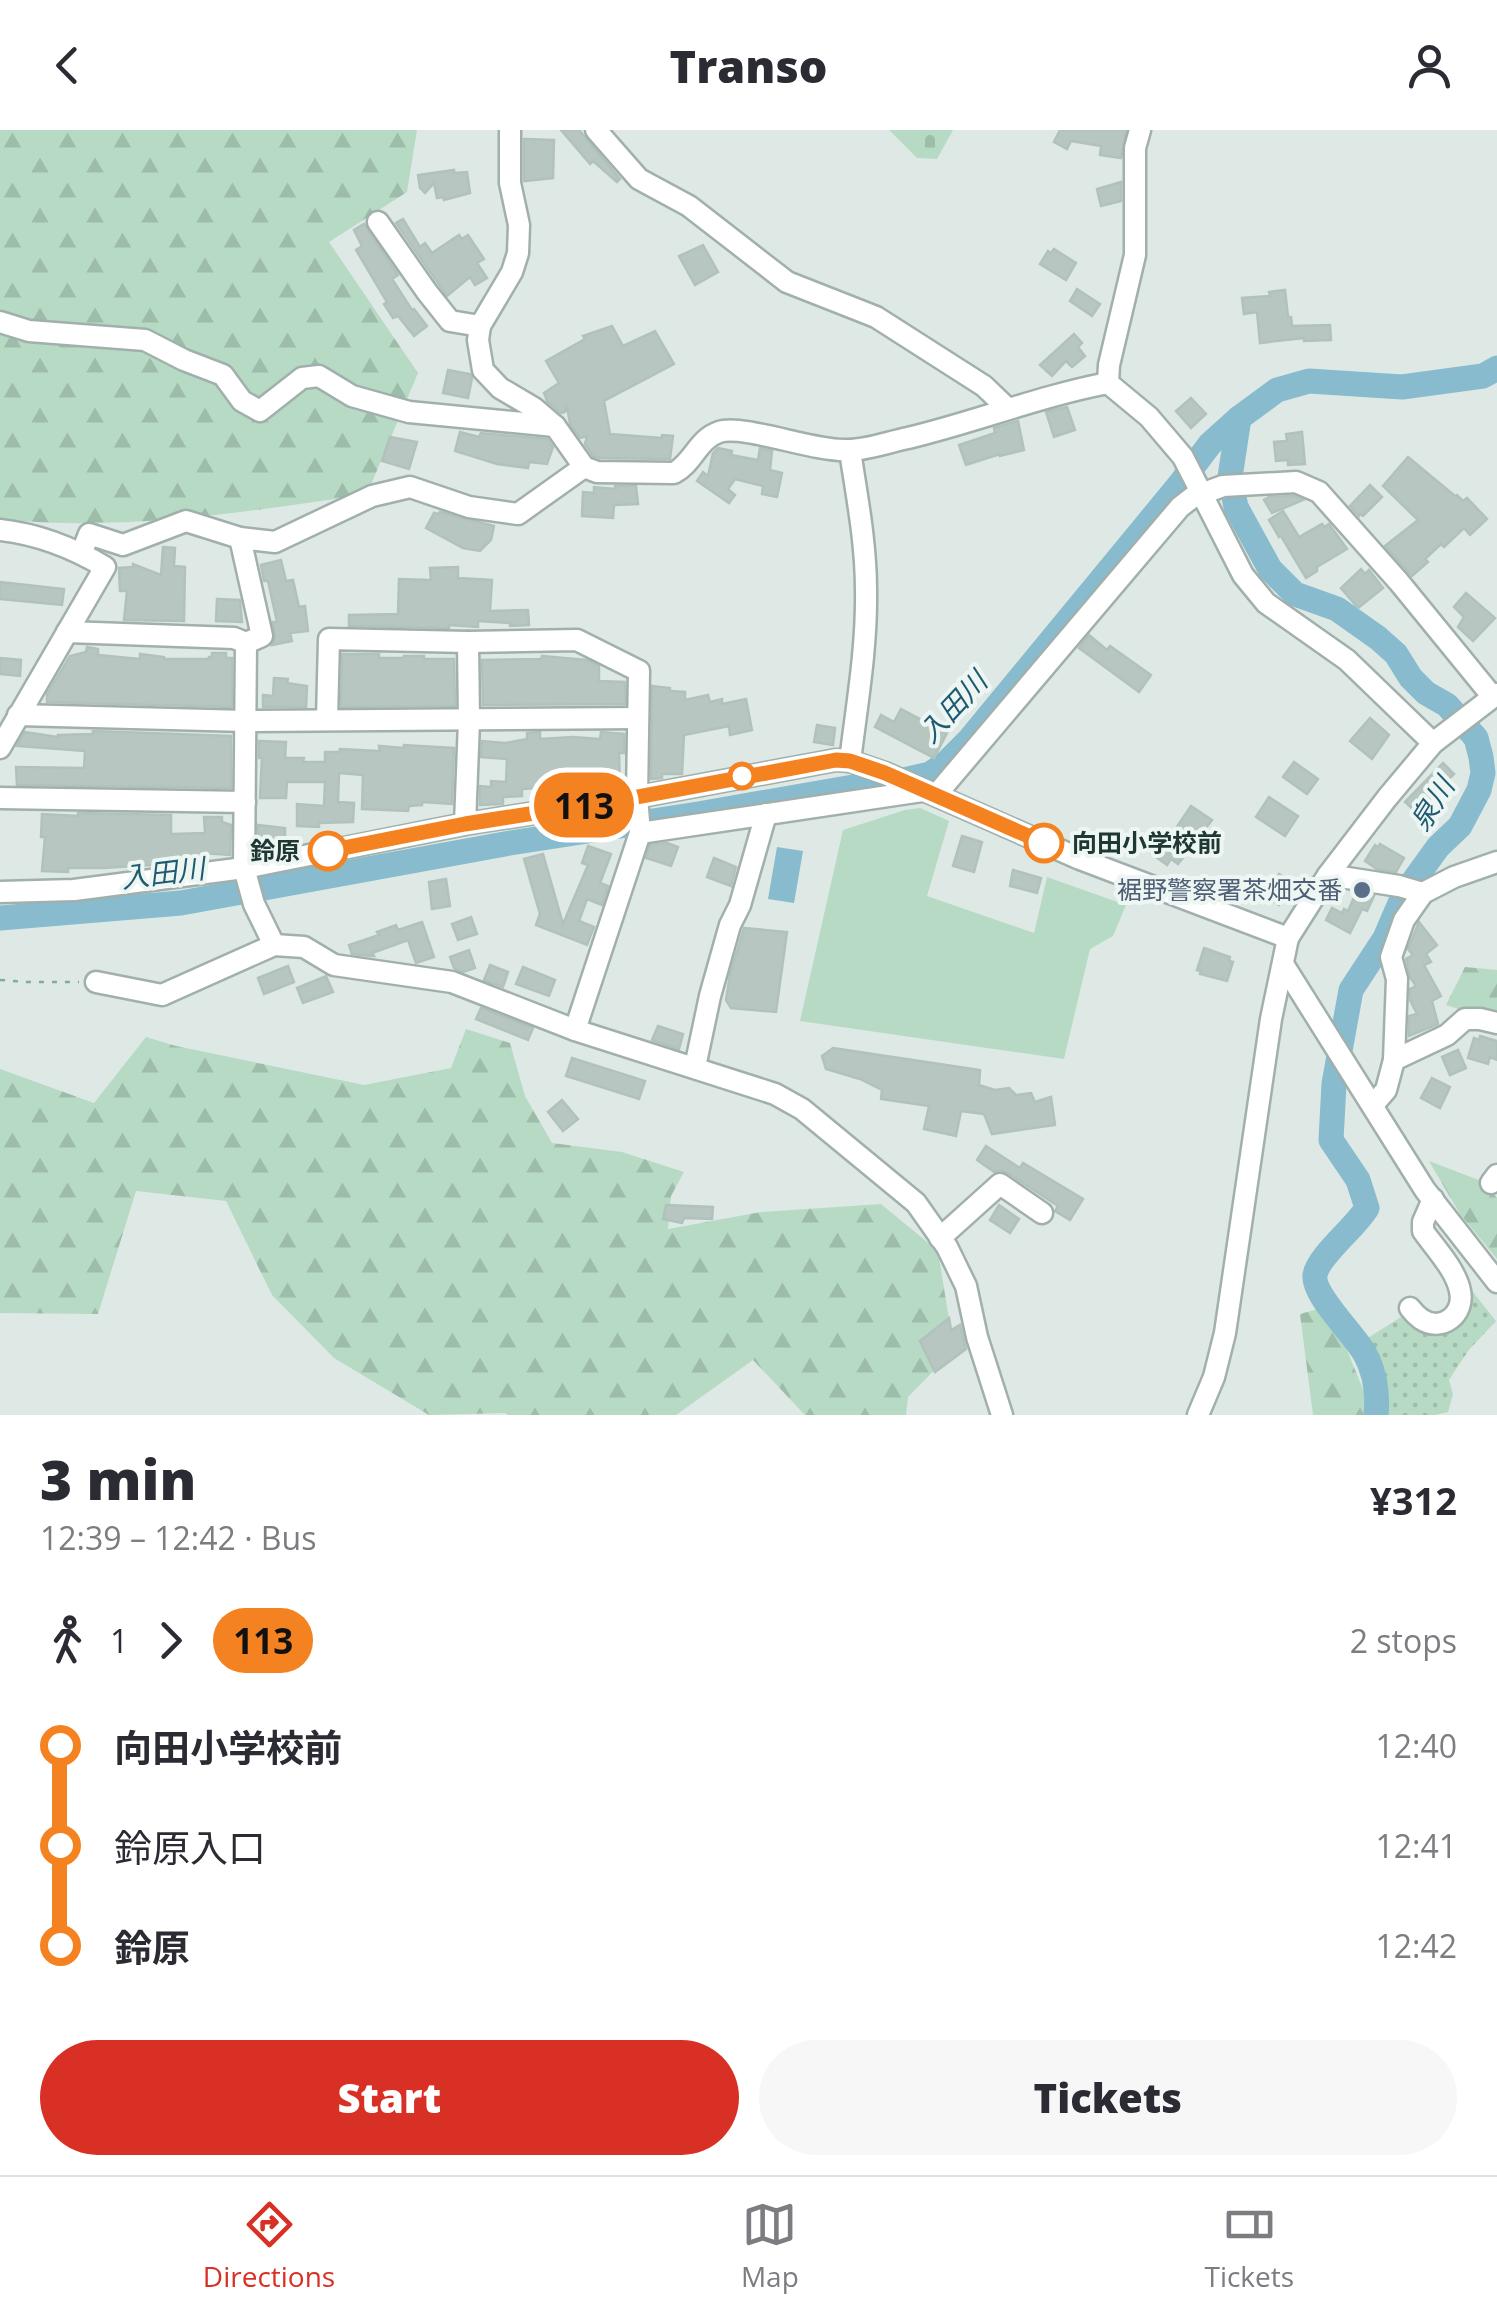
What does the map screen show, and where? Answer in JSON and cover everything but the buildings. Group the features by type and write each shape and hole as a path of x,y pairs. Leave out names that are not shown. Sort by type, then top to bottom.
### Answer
{"street":[{"path":"510,130 510,183 518,225 518,252 512,272 480,326 482,370 500,388 556,426 584,467 597,472 674,473 684,468 703,442 725,430 831,450 850,450 952,427 1108,383"},
{"path":"596,130 639,179 689,206 787,282 876,316 984,386 1008,409"},
{"path":"1108,383 1136,254 1136,148 1140,130"},
{"path":"378,222 450,321 480,326"},
{"path":"0,322 28,331 145,340 223,375 242,401 260,411 302,378 319,376 352,396 410,412 556,426"},
{"path":"1108,383 1149,417 1183,457 1243,575 1266,603 1347,660 1439,738"},
{"path":"850,450 863,534 866,590 863,662 850,761"},
{"path":"82,552 90,534 123,545 186,521 240,538 275,542 372,496 410,487 469,507 518,514 584,467"},
{"path":"0,892 249,886 465,824 766,814 930,793 1200,487 1296,482 1319,492 1399,582 1490,699 1439,738 1387,798 1328,875 1288,938 1271,1019 1225,1333 1214,1377 1198,1415"},
{"path":"0,530 23,533 82,552 106,566 0,748"},
{"path":"67,632 234,638 246,643 262,636 240,538"},
{"path":"326,719 330,639 578,640 639,671 639,817 575,1030"},
{"path":"465,824 468,642"},
{"path":"246,643 249,886 274,945"},
{"path":"18,715 246,721 638,718"},
{"path":"639,817 821,761 850,761 1080,859 1288,938"},
{"path":"0,798 245,802"},
{"path":"695,1067 710,996 766,814"},
{"path":"1328,875 1413,890 1497,862"},
{"path":"1373,1105 1386,1090 1394,1060 1398,978 1391,957 1413,890"},
{"path":"96,982 162,995 274,945 304,947 334,965 452,982 575,1030 774,1094 802,1109 916,1203 966,1286 977,1337 1002,1415"},
{"path":"1283,964 1432,1200 1497,1282"},
{"path":"1394,1060 1447,1035 1465,1019 1497,1023"},
{"path":"940,1238 1000,1184 1042,1213"},
{"path":"1410,1308 1421,1319 1442,1324 1452,1318 1460,1305 1457,1282 1423,1230 1432,1200"}],"path":[{"path":"0,980 96,982"}],"green space":[{"path":"0,130 417,130 407,192 329,242 418,373 367,494 137,522 0,519"},
{"path":"889,130 953,130 937,159 917,158"},
{"path":"920,808 949,821 927,896 1034,933 1047,877 1126,905 1113,936 1090,949 1064,1059 800,1021 843,830"},
{"path":"1465,967 1497,970 1497,1021 1446,1005"},
{"path":"466,1029 510,1043 525,1096 552,1143 622,1152 684,1172 671,1196 668,1229 761,1212 881,1204 938,1251 954,1350 908,1397 906,1415 805,1415 753,1360 676,1415 429,1415 334,1358 272,1295 226,1201 136,1191 98,1314 0,1313 0,1069 94,1103 146,1037 364,1085 451,1068"},
{"path":"1429,1161 1484,1182 1497,1198 1497,1259 1460,1214"},
{"path":"1469,1287 1496,1321 1468,1351 1449,1380 1453,1394 1448,1412 1385,1415 1383,1375 1366,1339 1406,1314 1424,1329 1469,1297"},
{"path":"1329,1306 1369,1404 1367,1415 1313,1415 1300,1314"}],"water":[{"path":"777,847 803,851 794,903 768,899"}],"waterway":[{"name":"入田川","path":"0,918 181,903 510,843 930,774 970,739 1210,444 1277,390 1309,381 1402,387 1483,376 1497,368"},
{"name":"泉川","path":"1239,418 1230,477 1236,507 1270,569 1295,594 1337,609 1396,654 1411,678 1447,705 1476,738 1481,757 1479,790 1460,826 1438,847 1404,894 1385,938 1351,990 1334,1084 1331,1140 1358,1180 1367,1208 1323,1259 1315,1275 1316,1283 1368,1361 1375,1384 1376,1415"}],"bus line":[{"name":"113","path":"328,851 836,760 885,773 1044,843"}],"place":[{"name":"向田小学校前","path":"1044,843"},
{"name":"鈴原","path":"328,851"},
{"name":"裾野警察署茶畑交番","path":"1362,890"}]}
